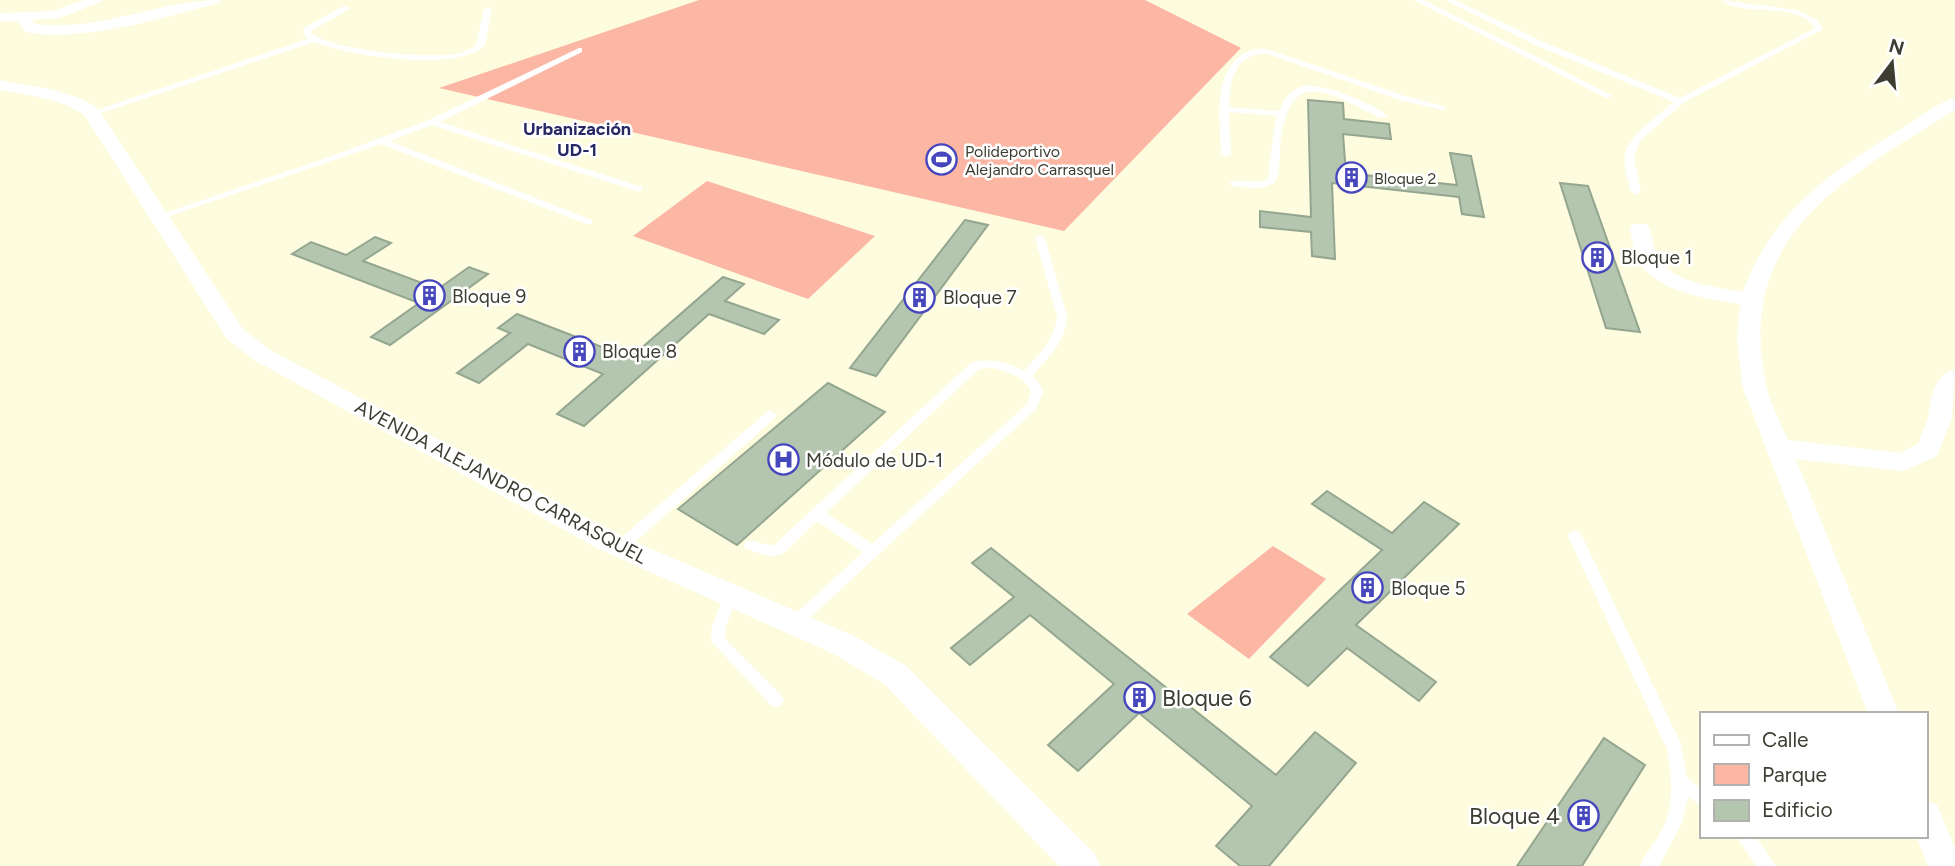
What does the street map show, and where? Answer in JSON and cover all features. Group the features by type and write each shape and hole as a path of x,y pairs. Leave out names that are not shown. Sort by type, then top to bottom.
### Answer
{"street":[{"path":"0,17 55,15 98,0"},
{"path":"23,18 30,28 50,32 86,30 215,0"},
{"path":"0,85 65,99 82,105 92,113"},
{"path":"1883,712 1755,387 1748,339 1751,300 1763,265 1793,220 1846,170 1955,103"},
{"name":"AVENIDA ALEJANDRO CARRASQUEL","path":"92,113 235,334 262,355 620,547 844,645 895,675 1083,866"},
{"path":"1640,228 1647,257 1664,275 1699,288 1751,300"},
{"path":"1778,448 1903,462 1928,450 1940,418 1943,391 1955,377"},
{"path":"1927,821 1945,866"}],"lane":[{"path":"1418,0 1609,96"},
{"path":"1449,0 1538,43 1681,101"},
{"path":"1636,192 1629,153 1631,145 1681,101 1819,29 1818,23 1810,17 1796,12 1724,0"},
{"path":"347,8 306,32 313,40 329,46 394,54 460,56 481,45 488,9"},
{"path":"92,113 313,40"},
{"path":"1516,49 1538,43"},
{"path":"158,218 432,122 579,50"},
{"path":"1226,154 1225,88 1232,68 1246,52 1253,50 1266,51 1403,98 1443,107"},
{"path":"1234,183 1260,186 1273,179 1280,114 1296,91 1317,88 1384,116"},
{"path":"1225,109 1280,114"},
{"path":"432,122 639,189"},
{"path":"381,141 589,222"},
{"path":"1025,377 1059,338 1063,328 1040,238"},
{"path":"751,545 771,552 779,549 976,365 992,363 1025,377 1034,384 1037,393 1032,406 794,624"},
{"path":"620,547 771,415"},
{"path":"817,514 873,552"},
{"path":"1575,536 1675,750 1681,783 1677,820 1649,866"},
{"path":"732,595 719,626 718,641 776,700"},
{"path":"1681,783 1700,796"},
{"path":"1746,838 1767,866"}],"green space":[{"name":"Polideportivo Alejandro Carrasquel","path":"699,0 1145,0 1241,48 1064,231 439,88"},
{"path":"707,181 875,236 808,299 633,236"},
{"path":"1273,546 1326,579 1249,659 1187,614"}],"building":[{"name":"Bloque 2","path":"1308,100 1343,103 1344,119 1389,124 1391,139 1343,134 1346,173 1457,185 1450,153 1471,156 1484,217 1462,214 1459,197 1332,183 1335,259 1312,256 1311,232 1260,227 1260,211 1311,217"},
{"name":"Bloque 1","path":"1560,183 1588,186 1640,332 1606,328"},
{"name":"Bloque 7","path":"965,220 988,225 876,376 850,368"},
{"name":"Bloque 9","path":"375,237 391,243 363,261 438,289 469,267 488,274 390,345 371,337 419,303 292,254 311,242 346,255"},
{"name":"Bloque 8","path":"723,277 744,284 725,301 779,320 764,334 709,314 584,426 557,414 603,374 528,344 479,383 457,373 510,333 498,328 517,314 630,358"},
{"name":"Módulo de UD-1","path":"828,383 885,412 737,545 678,509"},
{"name":"Bloque 5","path":"1327,491 1392,533 1424,502 1459,524 1356,625 1436,682 1419,701 1347,648 1308,686 1270,657 1382,550 1312,504"},
{"name":"Bloque 6","path":"991,548 1276,775 1315,732 1356,763 1269,866 1240,866 1216,846 1252,806 1139,713 1078,771 1048,745 1114,684 1030,615 970,665 951,648 1014,597 972,563"},
{"name":"Bloque 4","path":"1604,738 1645,765 1582,866 1517,866"}],"place":[{"name":"Polideportivo Alejandro Carrasquel","path":"942,160"},
{"name":"Bloque 2","path":"1351,178"},
{"name":"Bloque 1","path":"1598,257"},
{"name":"Bloque 9","path":"429,296"},
{"name":"Bloque 7","path":"920,297"},
{"name":"Bloque 8","path":"579,351"},
{"name":"Módulo de UD-1","path":"783,460"},
{"name":"Bloque 5","path":"1368,588"},
{"name":"Bloque 6","path":"1139,698"},
{"name":"Bloque 4","path":"1583,816"}],"district":[{"name":"Urbanización UD-1","path":"577,139"}]}
